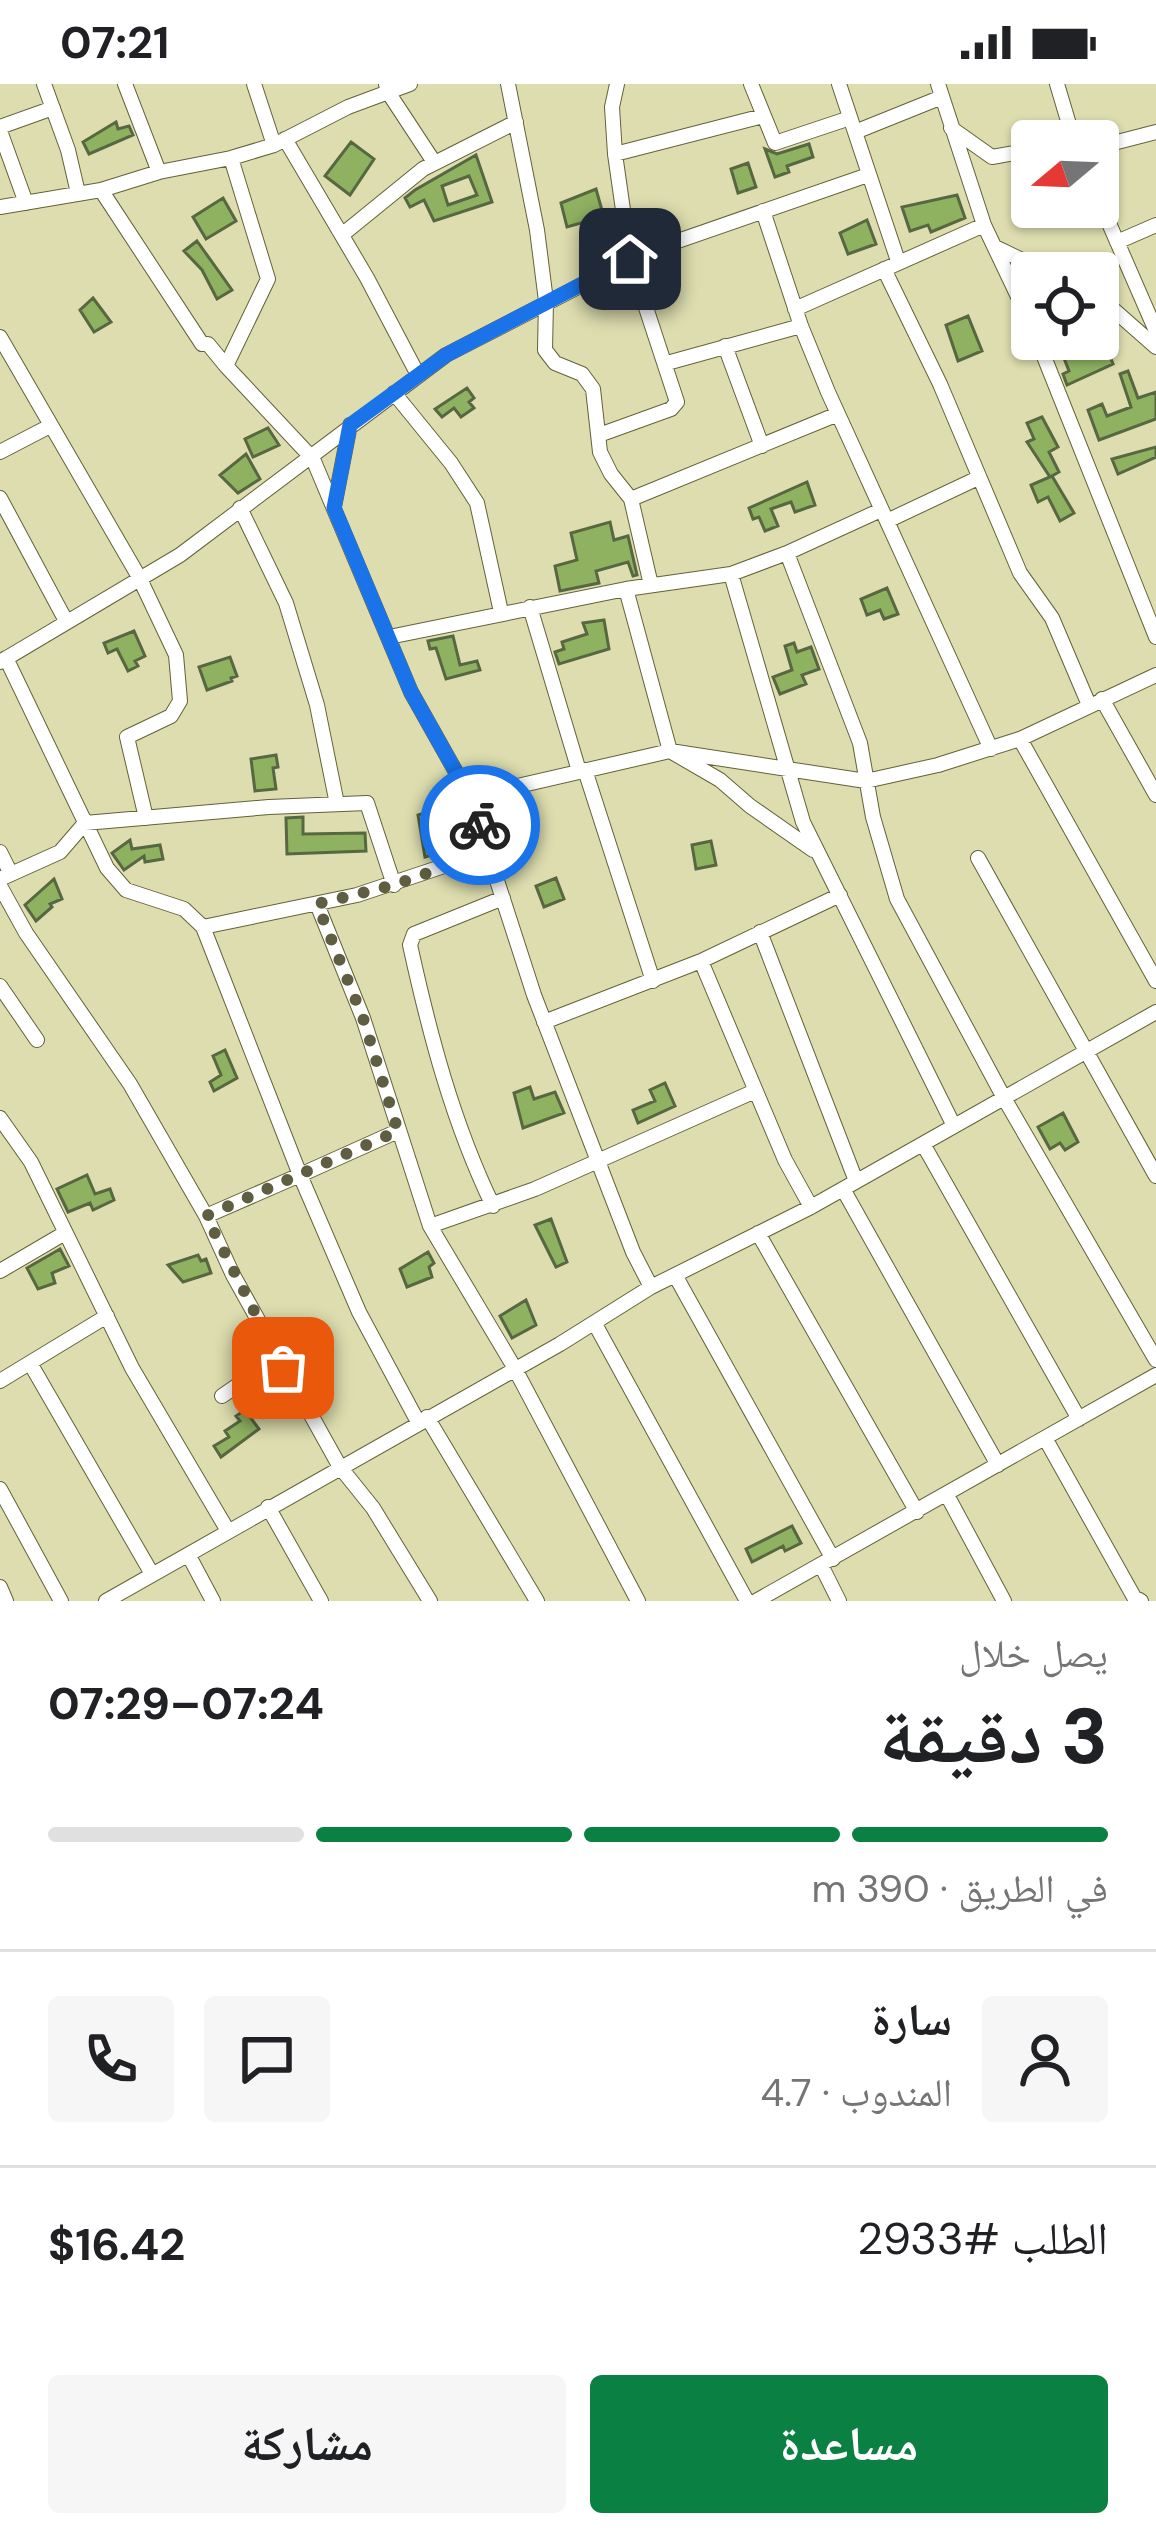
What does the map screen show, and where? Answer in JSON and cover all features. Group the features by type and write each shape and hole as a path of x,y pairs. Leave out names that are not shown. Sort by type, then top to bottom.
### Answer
{"street":[{"path":"44,84 78,194"},
{"path":"125,84 159,172"},
{"path":"254,84 280,142 343,234 417,373"},
{"path":"0,207 101,190 159,172 231,158 280,142 387,88 410,84"},
{"path":"508,84 546,301 545,350 555,363 589,380 596,396 605,466 631,499 651,585"},
{"path":"599,435 676,406 667,363 630,259 615,154 612,106 617,84"},
{"path":"751,84 777,143 852,125 940,91 984,225 1011,281"},
{"path":"838,84 891,265 1020,573 1052,618 1096,702 1156,795"},
{"path":"1057,84 1068,120"},
{"path":"387,88 434,162"},
{"path":"26,203 0,129 52,108"},
{"path":"615,154 764,116"},
{"path":"343,234 434,162 516,122"},
{"path":"951,128 992,157 1011,154"},
{"path":"1119,141 1156,132"},
{"path":"226,366 268,279 231,158"},
{"path":"537,1601 358,1312 203,927 184,909 126,890 106,868 3,660 180,555 313,459 417,373 630,259 868,176"},
{"path":"101,190 202,344 208,344 313,459 411,692 470,797 544,1022 651,1288"},
{"path":"763,211 801,326 991,748"},
{"path":"795,309 984,225"},
{"path":"1117,242 1156,225"},
{"path":"1111,228 1156,331"},
{"path":"995,247 1011,255"},
{"path":"1119,314 1156,347"},
{"path":"667,363 801,326"},
{"path":"0,338 139,577 176,656 181,679 172,716 128,737 146,818"},
{"path":"725,346 762,446"},
{"path":"1045,360 1156,637"},
{"path":"394,393 477,503 501,612"},
{"path":"631,499 838,413"},
{"path":"334,508 350,425"},
{"path":"0,452 50,426"},
{"path":"388,637 626,589 731,574 978,478"},
{"path":"0,498 66,621"},
{"path":"240,508 286,603 316,705 337,804"},
{"path":"787,554 860,743 897,899 1004,1097 1156,1360"},
{"path":"731,574 803,822 954,1126"},
{"path":"626,589 670,751 720,780 818,854"},
{"path":"530,607 653,981"},
{"path":"470,797 670,751 866,781 1020,739 1156,675"},
{"path":"1020,739 1156,981"},
{"path":"4,880 60,853 85,823 337,804 370,805 394,885"},
{"path":"203,927 394,885 490,851"},
{"path":"0,852 4,880 26,932 130,1084 340,1467 373,1508 430,1601"},
{"path":"978,858 1156,1177"},
{"path":"544,1022 701,961 840,895"},
{"path":"493,1206 444,1083 410,945 414,934 503,898"},
{"path":"317,904 363,1018 430,1226 514,1367 638,1601"},
{"path":"760,932 849,1185 998,1465"},
{"path":"701,961 754,1091 811,1207"},
{"path":"0,986 37,1040"},
{"path":"106,1601 675,1274 811,1207 1156,1012"},
{"path":"430,1226 493,1206 754,1091"},
{"path":"0,1120 31,1162 132,1368 228,1532"},
{"path":"206,1216 398,1131"},
{"path":"922,1144 1079,1419"},
{"path":"0,1270 65,1233"},
{"path":"758,1233 917,1512"},
{"path":"675,1274 827,1562 839,1601"},
{"path":"0,1381 107,1316"},
{"path":"595,1324 752,1601 1156,1375"},
{"path":"222,1396 278,1358"},
{"path":"30,1363 152,1574"},
{"path":"1045,1438 1133,1597 1141,1601"},
{"path":"0,1490 61,1601"},
{"path":"947,1495 1004,1601"},
{"path":"268,1508 321,1601"},
{"path":"189,1556 213,1601"},
{"path":"0,1587 5,1601"}],"building":[{"path":"116,122 118,129 129,126 133,135 89,154 83,142"},
{"path":"351,142 374,159 350,195 325,176"},
{"path":"809,144 813,157 787,166 789,172 775,177 765,149 777,154"},
{"path":"476,155 492,202 434,221 424,200 410,207 405,198","holes":["469,176 477,195 448,205 442,186"]},
{"path":"748,163 756,187 738,193 731,169"},
{"path":"596,189 605,221 567,227 561,203"},
{"path":"957,195 965,218 931,232 928,225 910,231 902,207"},
{"path":"223,198 236,221 206,239 193,217"},
{"path":"867,220 876,244 848,254 840,233"},
{"path":"197,241 232,290 217,299 202,270 184,251"},
{"path":"93,298 111,322 94,332 80,310"},
{"path":"968,316 982,351 958,361 946,325"},
{"path":"1065,360 1111,360 1113,364 1067,385 1063,374 1069,371"},
{"path":"1128,371 1138,398 1156,392 1156,419 1099,440 1088,410 1102,404 1107,416 1131,407 1120,374"},
{"path":"467,388 474,408 461,417 454,408 442,417 435,409"},
{"path":"1042,417 1058,447 1049,452 1059,472 1050,477 1027,442 1034,439 1027,423"},
{"path":"268,428 279,445 253,457 245,439"},
{"path":"1156,447 1156,457 1118,474 1112,459"},
{"path":"246,454 260,479 238,493 220,475"},
{"path":"1052,476 1074,513 1060,521 1048,497 1038,502 1031,485"},
{"path":"807,482 815,505 795,512 791,502 771,509 778,526 765,531 759,517 753,519 749,508"},
{"path":"610,522 614,540 628,536 637,575 633,576 628,562 596,571 599,583 560,591 555,566 577,560 571,533"},
{"path":"887,588 898,614 884,619 880,610 867,615 861,599"},
{"path":"604,620 609,649 559,664 555,652 564,649 562,642 587,634 583,623"},
{"path":"134,631 145,656 128,671 117,649 108,653 104,643"},
{"path":"453,636 460,665 477,661 480,670 446,679 436,648 430,649 428,641"},
{"path":"794,643 797,652 811,647 819,669 802,675 806,684 780,694 773,677 792,670 785,646"},
{"path":"230,657 237,676 207,690 199,667"},
{"path":"276,755 276,789 255,791 251,759"},
{"path":"428,812 439,853 425,857 418,815"},
{"path":"303,817 303,834 365,833 366,851 287,854 286,818"},
{"path":"130,840 132,849 160,845 163,859 145,862 144,856 124,870 112,853"},
{"path":"711,841 716,865 696,869 692,845"},
{"path":"556,878 564,899 544,907 536,886"},
{"path":"54,879 62,899 50,904 36,921 25,905"},
{"path":"225,1050 237,1078 214,1091 210,1082 221,1075 213,1056"},
{"path":"665,1083 675,1106 638,1123 633,1110 655,1101 650,1090"},
{"path":"530,1087 534,1099 555,1092 564,1113 523,1128 514,1093"},
{"path":"1063,1113 1078,1142 1065,1150 1060,1143 1050,1149 1038,1127"},
{"path":"87,1175 95,1194 110,1189 114,1200 93,1210 90,1203 68,1212 57,1189"},
{"path":"551,1219 567,1262 556,1267 535,1225"},
{"path":"60,1249 69,1266 52,1273 55,1283 38,1289 27,1268"},
{"path":"428,1252 434,1263 429,1267 432,1277 407,1287 400,1269"},
{"path":"198,1255 201,1261 206,1259 211,1273 183,1282 168,1265"},
{"path":"526,1300 536,1325 512,1338 500,1316"},
{"path":"245,1410 259,1429 221,1457 214,1446 229,1437 225,1431 240,1421 236,1416"},
{"path":"792,1526 801,1543 785,1551 783,1546 752,1562 746,1549"}],"way so far":[{"path":"283,1368 206,1216 398,1131 363,1018 317,904 394,885 490,851 480,825"}],"route":[{"path":"480,825 454,765 411,692 334,508 350,425 446,355 630,259"}]}
